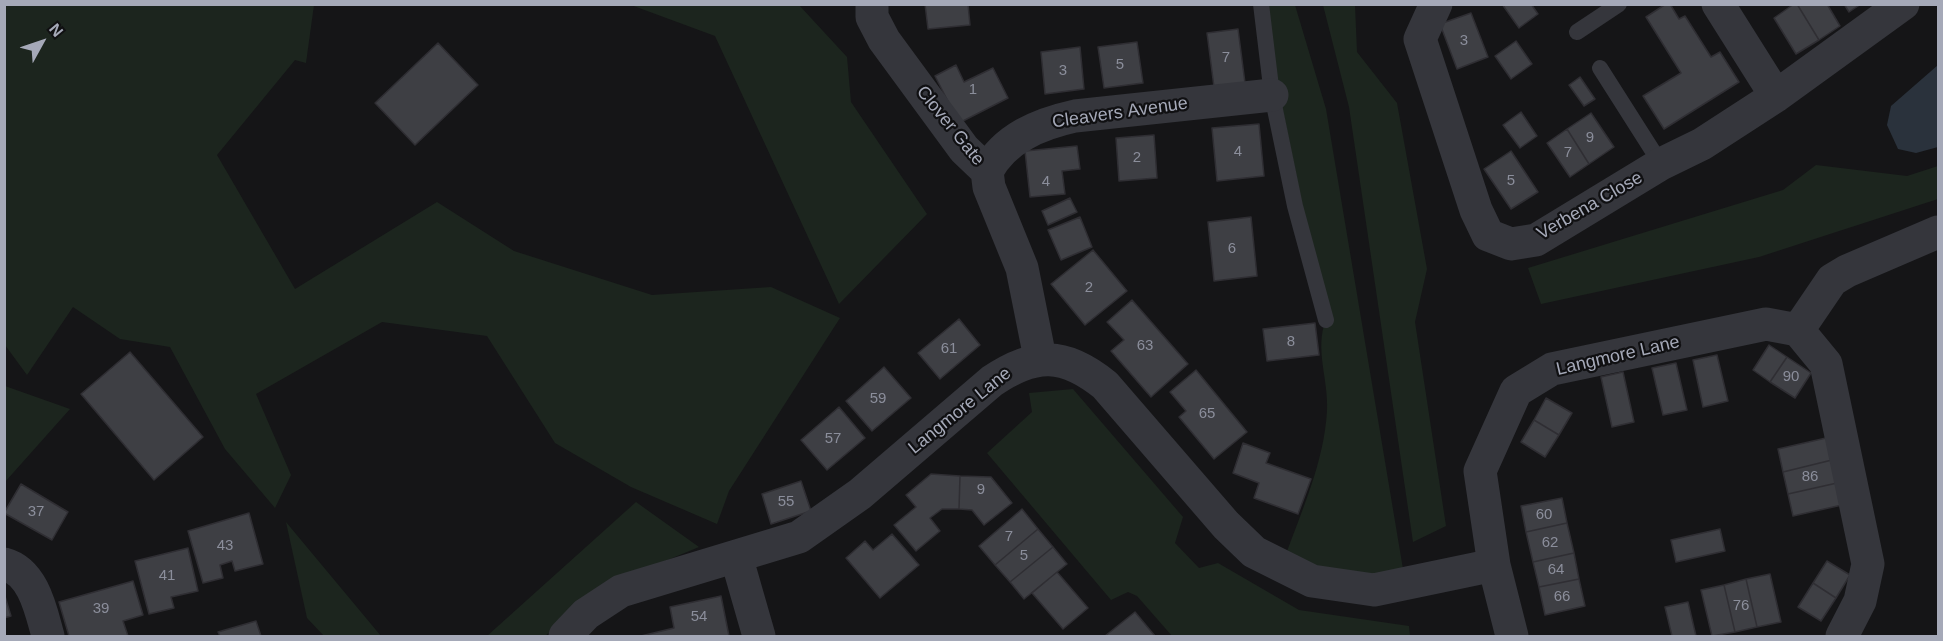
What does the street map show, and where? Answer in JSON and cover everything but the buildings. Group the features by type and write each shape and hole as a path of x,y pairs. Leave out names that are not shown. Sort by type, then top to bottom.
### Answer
{"street":[{"name":"Clover Gate","path":"872,4 872,16 884,40 964,149 987,171 989,187 1022,268 1040,358"},
{"name":"Verbena Close","path":"1436,4 1420,39 1476,210 1488,235 1511,244 1536,240 1661,164 1702,144 1776,96 1904,4"},
{"path":"1718,4 1776,96"},
{"name":"Cleavers Avenue","path":"987,171 994,157 1019,137 1046,122 1075,116 1272,94"},
{"path":"1842,636 1860,601 1868,564 1826,364 1798,330 1832,280 1847,271 1938,232"},
{"name":"Langmore Lane","path":"1512,636 1494,565 1480,471 1516,391 1552,369 1766,324 1798,330"},
{"name":"Langmore Lane","path":"565,636 586,614 621,591 799,537 860,494 992,381 1015,365 1040,358 1065,362 1087,371 1105,385 1226,525 1254,552 1312,581 1374,590 1494,565"},
{"path":"736,556 759,636"},
{"path":"4,564 13,566 34,589 48,636"}],"lane":[{"path":"1261,4 1272,94 1295,206 1326,320"},
{"path":"1577,32 1619,4"},
{"path":"1600,68 1661,164"}],"shaded area":[{"path":"5,4 314,5 306,63 295,60 217,155 295,289 437,202 514,251 652,295 771,287 840,318 729,491 717,524 631,487 555,443 487,336 382,322 256,394 291,475 275,508 225,449 170,347 120,339 73,307 27,375 5,345"},
{"path":"631,5 799,5 847,57 851,102 927,214 839,304 715,36"},
{"path":"1261,5 1295,5 1326,109 1404,575 1354,579 1285,557 1322,449 1327,400 1321,342 1326,320"},
{"path":"1323,5 1355,5 1357,52 1397,103 1427,269 1415,322 1446,526 1413,542 1349,107"},
{"path":"1938,65 1938,147 1916,153 1898,149 1887,125 1891,106"},
{"path":"1816,165 1907,176 1938,166 1938,199 1759,257 1541,304 1528,268 1783,190"},
{"path":"4,386 70,409 5,482"},
{"path":"1073,389 1183,517 1175,543 1199,568 1218,563 1299,610 1409,626 1410,636 1172,636 1137,596 1128,592 1111,600 987,453 1032,412 1029,393"},
{"path":"636,502 699,547 612,583 545,636 487,636"},
{"path":"286,522 381,636 324,636 307,618"}]}
